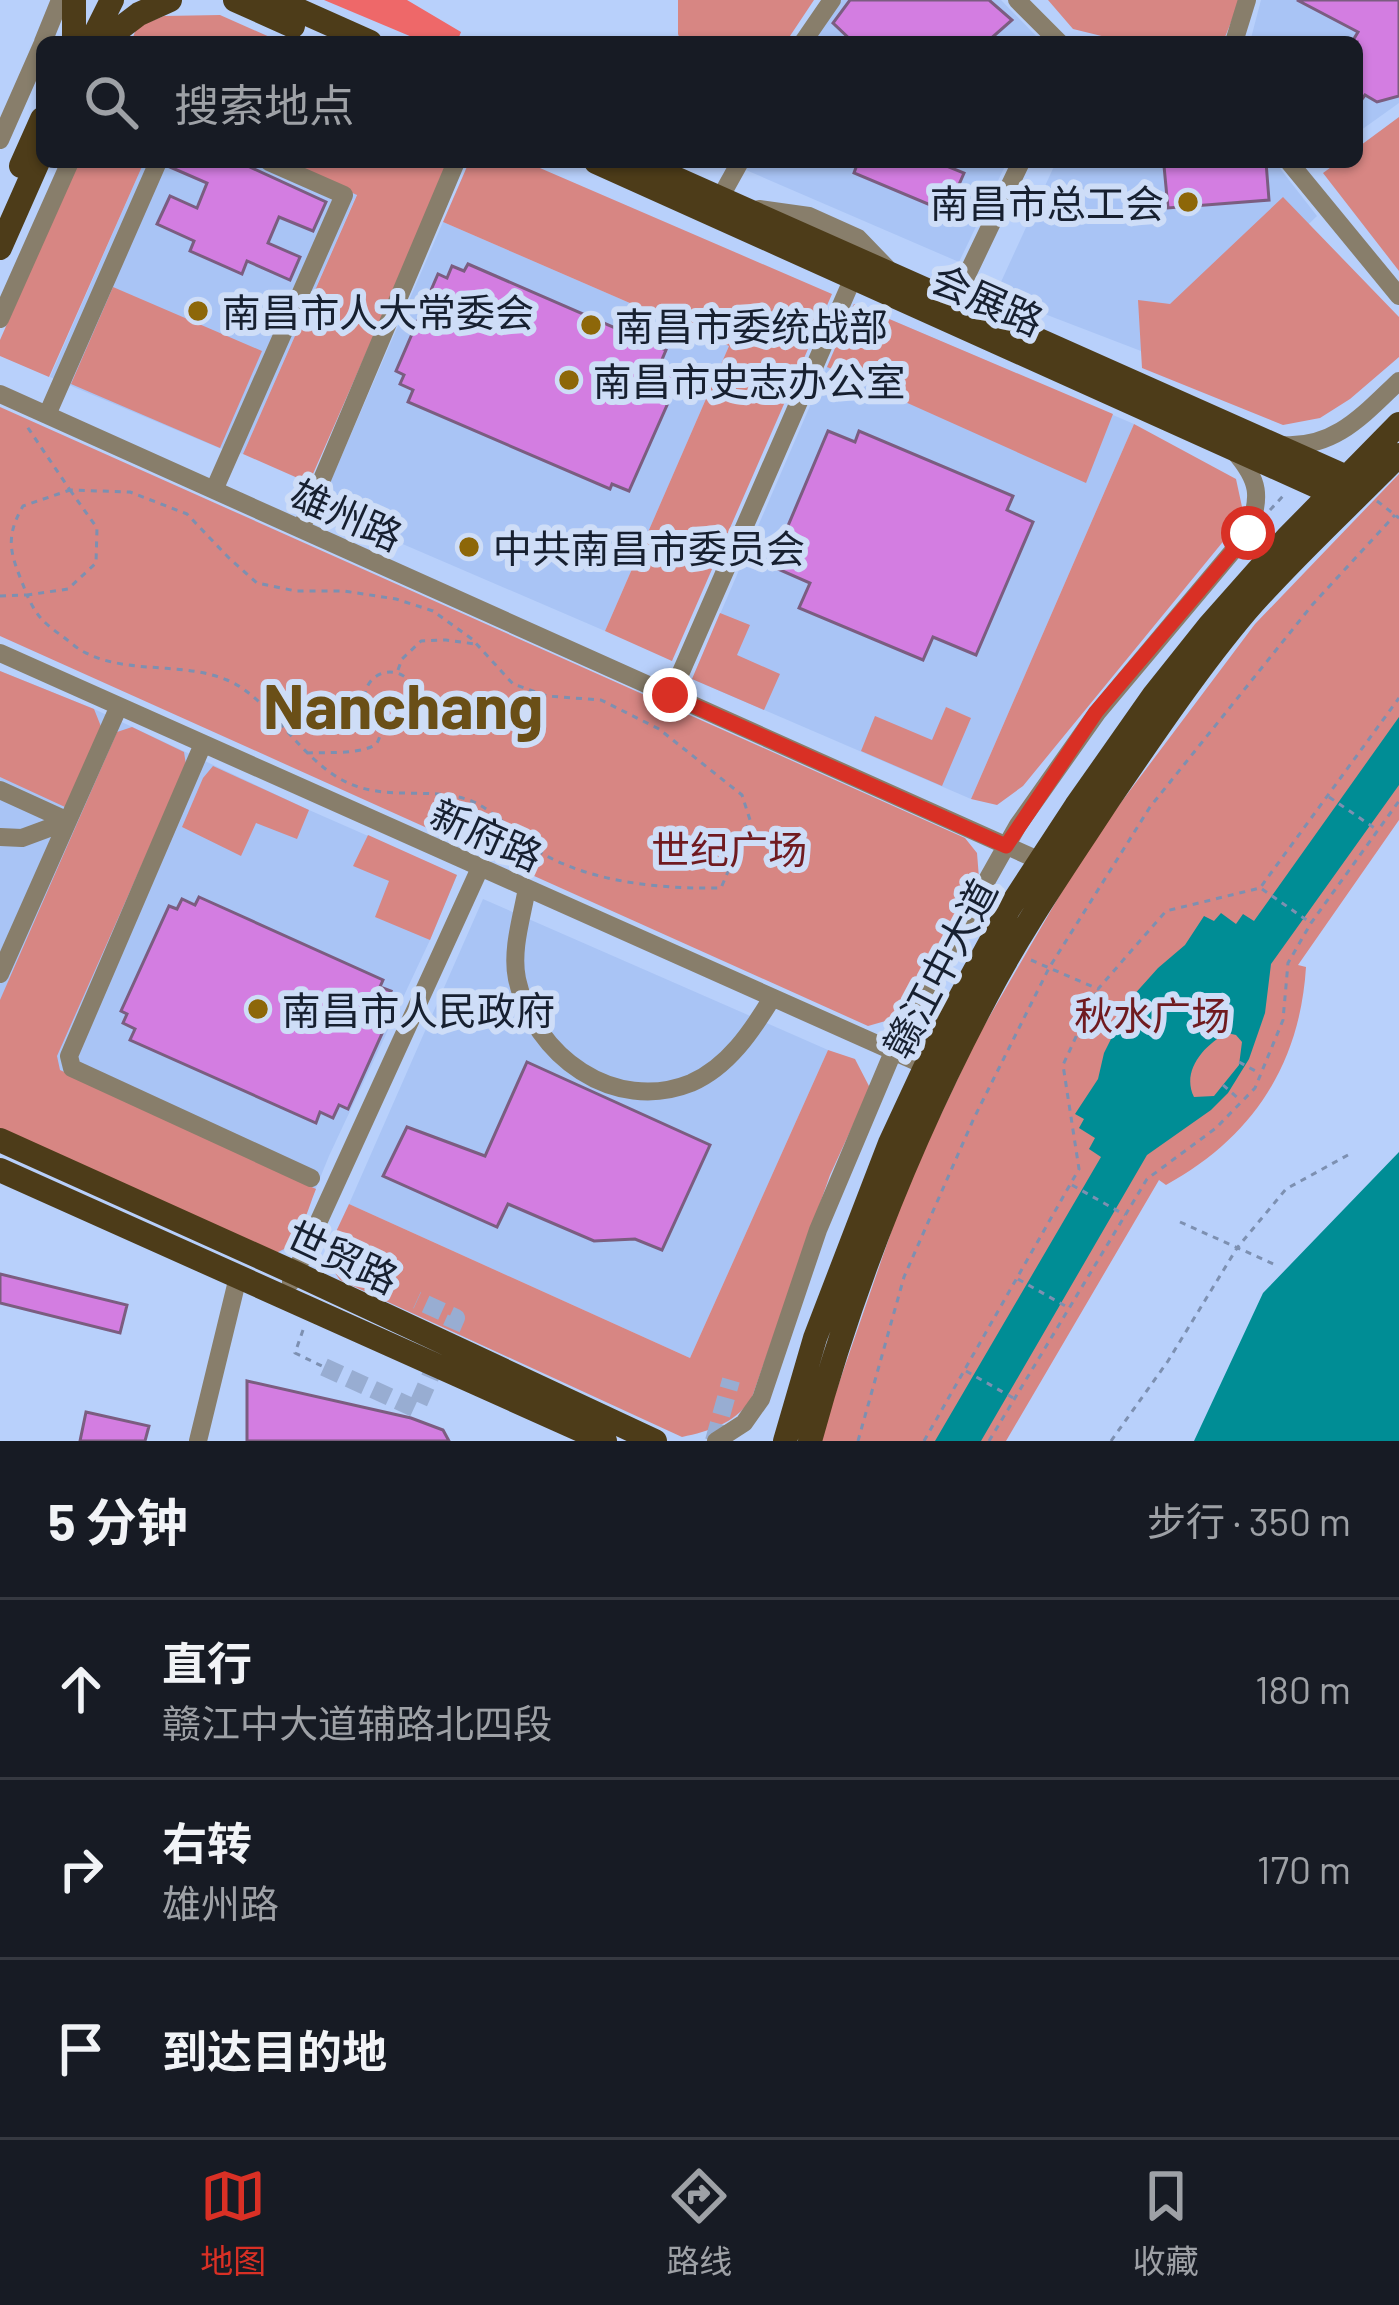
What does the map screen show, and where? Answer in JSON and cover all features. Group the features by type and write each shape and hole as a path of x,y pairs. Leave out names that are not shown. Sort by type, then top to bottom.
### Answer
{"main road":[{"path":"74,0 75,36"},
{"path":"78,36 97,0"},
{"path":"94,36 112,0"},
{"path":"110,36 139,14 170,0"},
{"path":"275,0 356,36"},
{"path":"234,1 315,36"},
{"path":"0,211 36,132"},
{"path":"0,248 36,167"},
{"name":"会展路","path":"611,168 856,269 895,275 1274,445 1354,491"},
{"name":"会展路","path":"684,171 730,202 856,269 1231,447 1354,491"},
{"name":"赣江中大道","path":"1354,491 1399,424"},
{"name":"赣江中大道","path":"810,1441 827,1378 936,1071 943,1029 998,930 1051,866 1154,695 1195,643 1287,538 1399,455"},
{"name":"赣江中大道","path":"785,1441 815,1339 890,1143 936,1071"},
{"name":"世贸路","path":"0,1141 655,1441"},
{"name":"世贸路","path":"0,1170 605,1441"}],"street":[{"path":"46,36 60,0"},
{"path":"803,36 827,0"},
{"path":"1017,0 1053,36"},
{"path":"1236,36 1247,0"},
{"path":"128,36 139,14"},
{"path":"0,140 36,60"},
{"path":"0,320 67,168"},
{"path":"47,415 155,168"},
{"path":"214,490 344,195 283,168"},
{"path":"301,529 453,168"},
{"path":"738,168 730,202 808,216 858,238 895,275"},
{"path":"954,302 1018,168"},
{"path":"1294,168 1399,296"},
{"path":"670,695 856,269"},
{"path":"1274,445 1314,444 1331,438 1348,429 1399,381"},
{"name":"雄州路","path":"8,398 1051,866"},
{"path":"716,1441 744,1423 761,1399 818,1230 901,1033 1006,846 1096,712 1248,533 1257,492 1251,470 1231,447"},
{"name":"新府路","path":"0,653 936,1071"},
{"path":"0,974 119,706"},
{"path":"203,744 69,1056 72,1068 310,1178"},
{"path":"0,790 68,821"},
{"path":"0,837 22,838 68,821"},
{"path":"284,1298 480,868"},
{"path":"527,889 516,951 517,978 534,1025 561,1058 602,1082 635,1090 667,1090 694,1082 749,1036 772,998"},
{"path":"198,1441 238,1277"}],"path":[{"path":"0,596 68,589 96,563 97,528 8,398"},
{"path":"70,490 130,492 188,514 257,583 396,599 433,611 476,644 513,684 547,696 601,700 659,729 742,795 750,820 721,888 673,889 580,871 539,852 472,801 446,795 387,794 345,782 304,753 272,716 232,682 195,670 127,665 85,652 38,618 15,562 9,529 23,506 70,490"},
{"path":"858,1441 904,1277 974,1118 1049,968 1150,808 1313,604 1397,516 1354,491"},
{"path":"397,672 401,659 421,641 476,644"},
{"path":"397,672 413,683 416,703 411,713 396,722 384,722 368,709 365,693 376,675 397,672"},
{"path":"924,1441 1079,1169 1063,1065 1098,989 1166,911 1261,888 1399,698"},
{"path":"1393,707 1399,712"},
{"path":"304,753 373,746 380,740 384,722"},
{"path":"1328,796 1378,830"},
{"path":"989,1441 1147,1179 1216,1128 1255,1088 1283,1020 1288,963 1311,923 1399,801"},
{"path":"1261,888 1311,923"},
{"path":"1024,956 1098,989"},
{"path":"1239,1062 1260,1074"},
{"path":"1223,1085 1242,1101"},
{"path":"1111,1441 1168,1361 1237,1248 1286,1189 1348,1155"},
{"path":"1070,1184 1125,1215"},
{"path":"1180,1222 1278,1266"},
{"path":"1017,1278 1069,1308"},
{"path":"307,1321 295,1354 324,1367"},
{"path":"964,1370 1015,1399"}],"shaded area":[{"path":"324,0 407,0 461,32 459,36 410,36"},
{"path":"841,0 1001,0 1036,36 814,36"},
{"path":"1261,0 1399,0 1399,103 1363,129 1363,36 1252,36"},
{"path":"141,168 297,168 357,194 243,454 50,377"},
{"path":"747,168 1004,168 959,262"},
{"path":"1053,168 1280,168 1317,216 1167,361 995,295"},
{"path":"443,222 729,346 605,631 319,508"},
{"path":"854,304 1134,424 971,799 692,679"},
{"path":"0,671 94,709 457,875 293,1244 280,1253 0,1135"},
{"path":"1399,717 1399,785 1271,964 1265,1013 1249,1059 1228,1093 1147,1155 981,1441 935,1441 1101,1157 1089,1149 1095,1138 1079,1128 1084,1119 1075,1114 1098,1079 1104,1053 1132,997 1185,945 1204,916 1214,921 1221,913 1236,924 1243,914 1254,921","holes":["1236,1035 1242,1042 1239,1065 1214,1096 1194,1097 1190,1078 1197,1060 1218,1038"]},
{"path":"483,899 828,1050 690,1358 349,1204"},
{"path":"1399,1152 1399,1441 1194,1441 1263,1293"}],"green space":[{"path":"678,0 814,0 790,36 678,34"},
{"path":"1048,0 1240,0 1225,36 1102,36 1073,29"},
{"path":"220,15 267,36 133,36 137,27 164,16"},
{"path":"1399,117 1399,271 1323,173 1330,168 1363,168 1363,144"},
{"path":"75,168 141,168 49,377 0,356 0,340"},
{"path":"296,168 447,168 309,483 243,454 357,195"},
{"path":"466,168 540,168 832,294 672,661 605,631 729,346 443,222"},
{"path":"1283,197 1399,317 1399,357 1320,418 1283,425 1142,368 1138,300 1170,304"},
{"path":"113,287 262,351 220,448 71,384"},
{"path":"854,304 1113,414 1086,483 827,367"},
{"name":"世纪广场","path":"0,407 965,838 977,853 979,878 903,1016 868,1026 0,636"},
{"path":"1134,424 1236,479 1244,516 1023,786 997,805 971,799"},
{"name":"秋水广场","path":"1399,474 1399,820 1298,965 1306,967 1294,1036 1266,1095 1223,1145 1166,1185 1159,1180 1006,1441 821,1441 907,1186 977,1038 1072,874 1255,624"},
{"path":"720,613 750,625 737,655 780,674 764,710 692,679"},
{"path":"0,671 94,709 102,729 65,807 0,777"},
{"path":"946,707 971,718 942,786 861,751 875,716 932,740"},
{"path":"132,727 184,752 186,765 57,1056 60,1070 316,1189 300,1230 279,1252 269,1254 0,1135 0,1000 117,732"},
{"path":"213,766 309,810 297,839 256,823 241,856 182,827"},
{"path":"368,835 457,875 430,940 375,917 389,881 353,866"},
{"path":"828,1050 855,1059 870,1088 830,1175 751,1400 720,1425 682,1437 340,1280 328,1263 326,1253 349,1204 690,1358"}],"building":[{"path":"850,0 989,0 1012,20 994,36 847,36 833,23"},
{"path":"1297,0 1399,0 1399,96 1377,102 1363,98 1363,36 1356,36 1358,32"},
{"name":"南昌市人大常委会","path":"172,168 252,168 326,202 313,231 279,217 268,243 300,257 290,280 247,261 242,274 190,251 194,241 157,224 170,196 197,208 207,183"},
{"path":"856,168 952,168 964,173 947,212 854,173"},
{"path":"1164,168 1266,168 1269,200 1168,208"},
{"path":"468,264 666,350 658,369 679,378 629,491 612,484 610,489 408,402 413,390 400,384 404,375 396,371 438,274 447,278 452,266 464,271"},
{"path":"828,431 855,442 859,431 1013,496 1007,510 1033,522 976,655 933,637 923,660 799,608 810,583 771,566"},
{"name":"南昌市人民政府","path":"199,897 383,980 380,987 391,991 385,1003 394,1007 348,1109 339,1105 333,1118 320,1112 316,1123 130,1040 135,1029 123,1023 127,1014 121,1011 169,906 177,909 182,899 195,905"},
{"path":"527,1062 710,1145 662,1250 635,1239 594,1241 508,1204 497,1227 383,1176 407,1127 485,1156"},
{"path":"0,1274 127,1305 120,1333 0,1303"},
{"path":"247,1381 411,1418 443,1430 449,1441 247,1441"},
{"path":"86,1412 149,1426 145,1441 80,1441"}],"tunnel":[{"path":"324,1367 416,1409 456,1318 417,1300"},
{"path":"714,1441 731,1380"}],"place":[{"name":"南昌市总工会","path":"1188,202"},
{"name":"南昌市人大常委会","path":"198,311"},
{"name":"南昌市委统战部","path":"591,325"},
{"name":"南昌市史志办公室","path":"569,380"},
{"name":"中共南昌市委员会","path":"469,547"},
{"name":"南昌市人民政府","path":"258,1009"}],"district":[{"name":"Nanchang","path":"403,704"}],"route":[{"path":"670,695 1006,846 1096,712 1248,533"}]}
